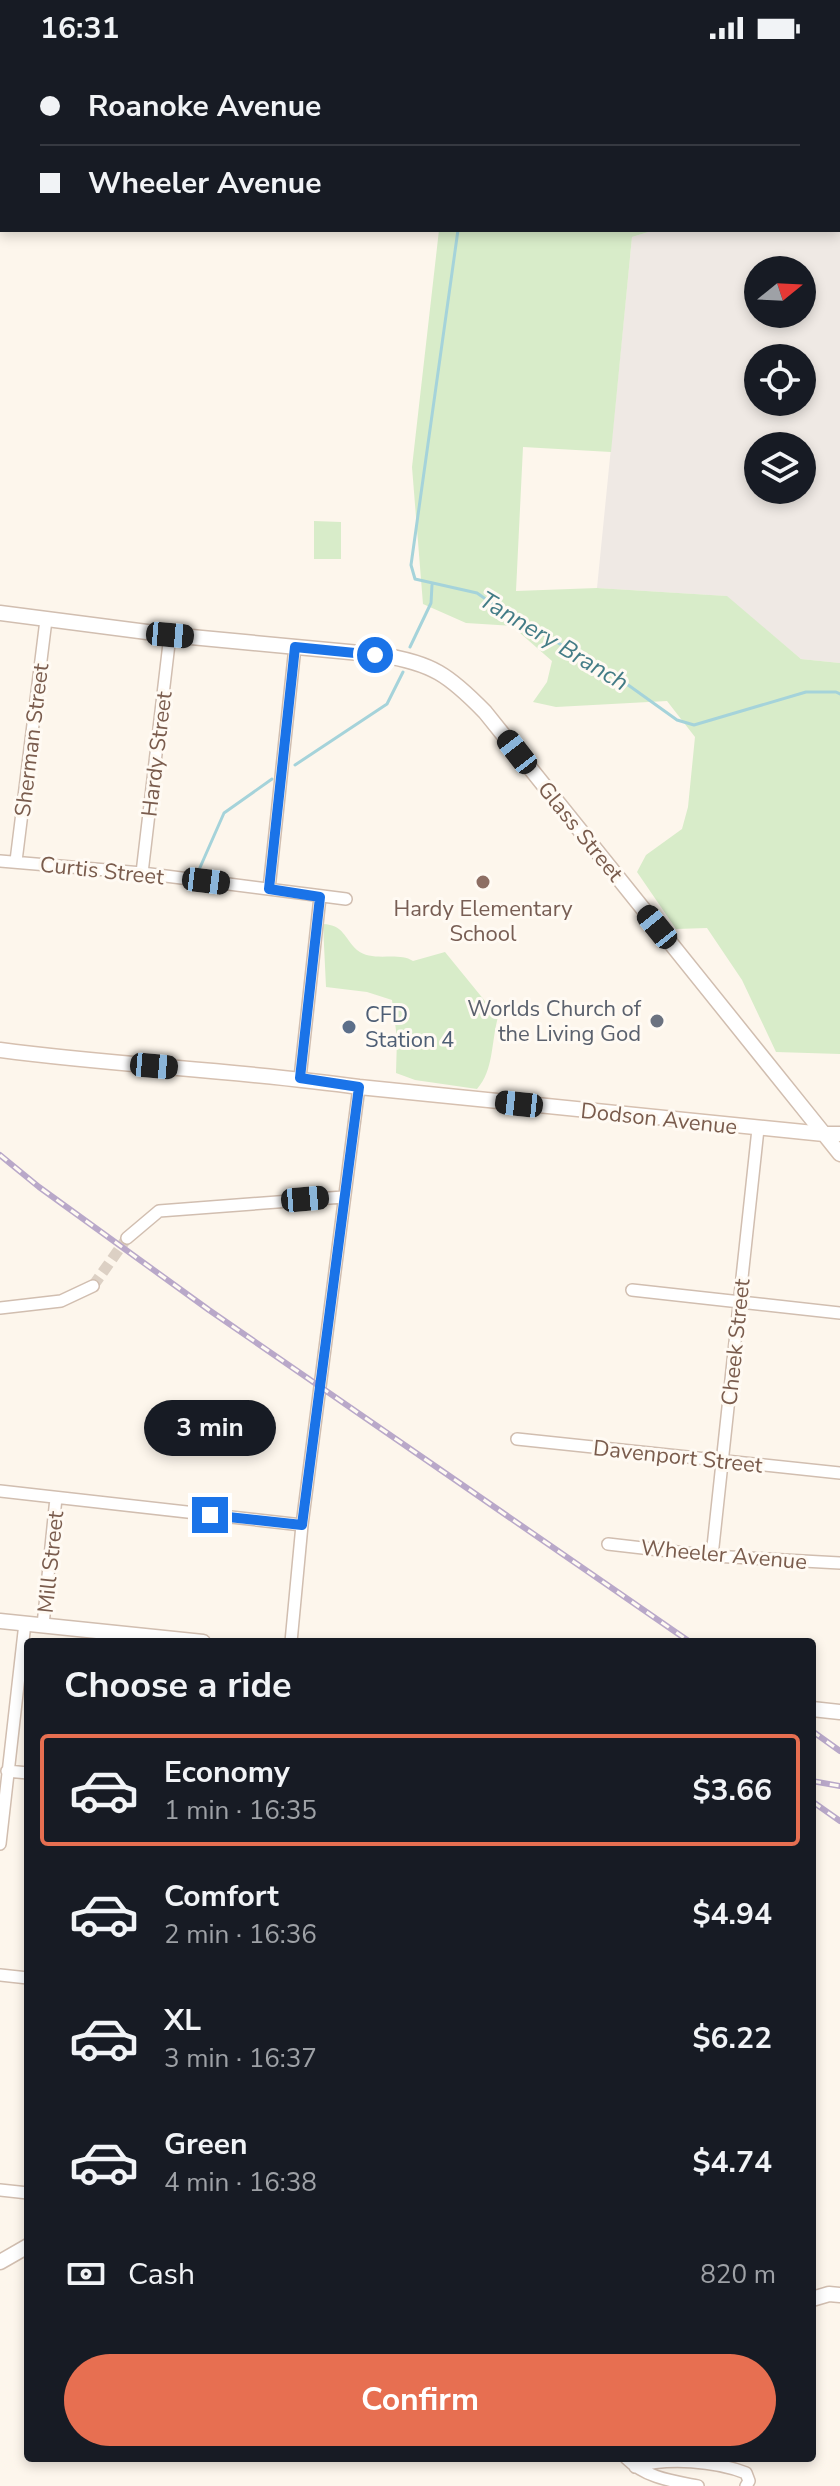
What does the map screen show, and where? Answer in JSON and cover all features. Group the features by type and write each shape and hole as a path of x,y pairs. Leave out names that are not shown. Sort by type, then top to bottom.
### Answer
{"street":[{"name":"Glass Street","path":"0,613 170,635 396,657 433,668 459,685 485,712 840,1154"},
{"name":"Sherman Street","path":"16,861 46,620"},
{"name":"Hardy Street","path":"142,873 170,635"},
{"path":"269,889 295,647"},
{"name":"Curtis Street","path":"0,861 142,873 346,899"},
{"path":"300,1078 320,897"},
{"name":"Dodson Avenue","path":"0,1050 300,1078 359,1087 758,1129 840,1134"},
{"path":"291,1638 302,1525 359,1087"},
{"name":"Cheek Street","path":"712,1556 758,1129"},
{"path":"127,1238 159,1211 343,1197"},
{"path":"0,1308 61,1301 93,1286"},
{"path":"632,1290 840,1313"},
{"name":"Davenport Street","path":"517,1439 840,1473"},
{"path":"0,1491 302,1525"},
{"name":"Mill Street","path":"43,1625 56,1498"},
{"name":"Wheeler Avenue","path":"608,1544 712,1556 840,1563"},
{"path":"0,1621 165,1638"},
{"path":"0,1844 25,1623"},
{"path":"816,1709 840,1712"},
{"path":"7,1771 24,1773"},
{"path":"0,1975 24,1978"},
{"path":"0,2190 24,2193"},
{"path":"0,2262 24,2248"},
{"path":"816,2298 840,2295"},
{"path":"630,2462 667,2480 698,2486"},
{"path":"635,2467 701,2462 746,2473 749,2481 746,2486"}],"shaded area":[{"path":"648,232 840,232 840,663 801,659 726,596 597,588 632,237"}],"green space":[{"path":"439,232 648,232 632,237 611,452 523,447 516,591 597,588 727,596 801,659 840,663 840,1054 776,1052 742,980 707,928 676,929 637,872 646,855 682,829 688,807 695,737 667,701 556,707 533,702 547,682 552,661 512,626 466,623 423,604 412,467"},
{"path":"314,521 341,522 341,559 314,559"},
{"path":"323,924 340,930 357,950 370,956 400,957 413,961 445,952 498,1017 489,1064 477,1089 415,1080 396,1073 397,1038 392,1000 367,992 326,987"}],"waterway":[{"name":"Tannery Branch","path":"458,232 411,565 415,579 477,593 510,616 610,672 677,720 694,725 806,692 840,694"},
{"path":"410,647 431,603 432,585"},
{"path":"295,765 387,704 403,672"},
{"path":"198,872 224,813 272,779"}],"tunnel":[{"path":"93,1286 127,1238"}],"railway":[{"path":"0,1155 39,1187 209,1310 684,1638"},
{"path":"816,1734 840,1751"},
{"path":"816,1782 840,1786"},
{"path":"816,1804 840,1821"}],"place":[{"name":"Hardy Elementary School","path":"483,882"},
{"name":"Worlds Church of the Living God","path":"657,1021"},
{"name":"CFD Station 4","path":"349,1027"}],"route":[{"path":"210,1515 302,1525 359,1087 300,1078 320,897 269,889 295,647 375,655"}]}
